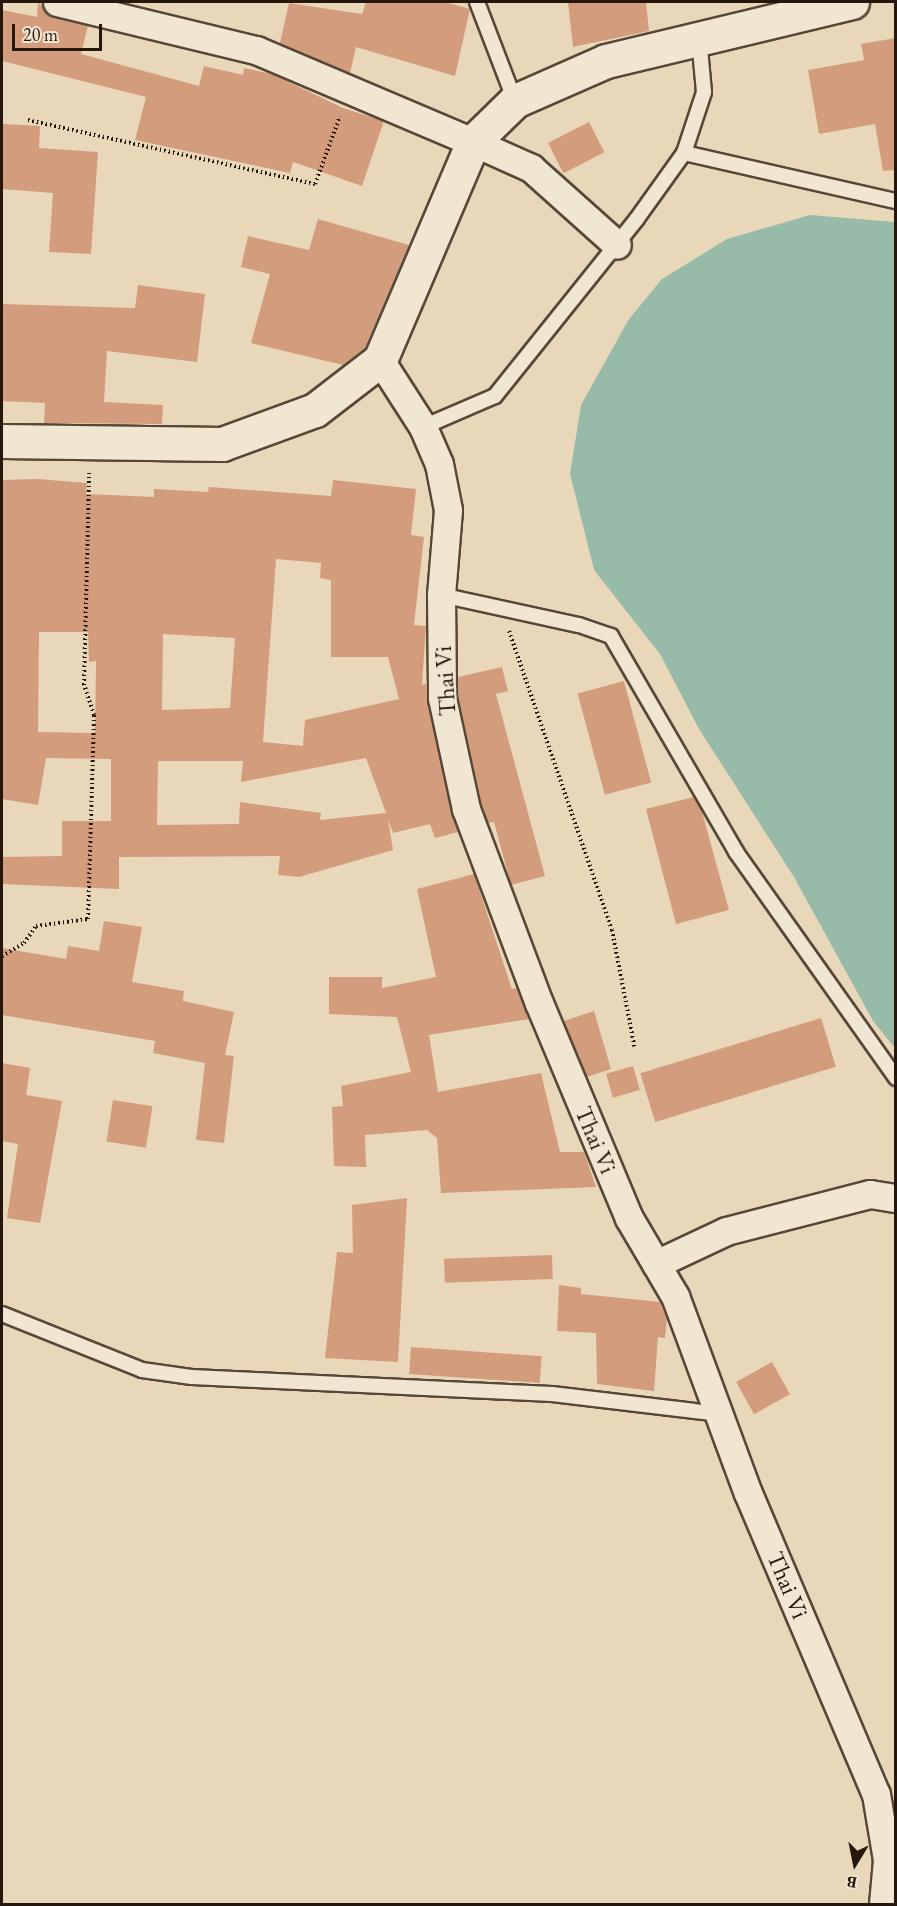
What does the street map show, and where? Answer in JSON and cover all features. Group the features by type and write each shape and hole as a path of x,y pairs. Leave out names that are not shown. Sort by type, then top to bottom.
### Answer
{"main road":[{"path":"2,441 222,444 315,410 380,360 473,142 515,101 606,61 699,38 792,8 852,2"}],"street":[{"path":"57,2 256,50 473,142 531,168 617,245"},
{"name":"Thai Vi","path":"380,360 423,427 439,464 448,510 441,595 442,698 466,809 543,1014 629,1218 675,1296 719,1414 876,1794 887,1860 883,1905"},
{"path":"656,1264 726,1231 870,1194 896,1198"}],"lane":[{"path":"477,2 515,101"},
{"path":"423,427 495,396 617,245 684,153 704,92 699,38"},
{"path":"684,153 896,201"},
{"path":"441,595 502,611 545,616 611,636 736,852 896,1078"},
{"path":"2,1314 142,1370 192,1377 552,1394 719,1414"}],"path":[{"path":"28,120 315,183 349,89"},
{"path":"2,956 24,943 36,926 88,919 94,715 84,685 90,442"},
{"path":"502,611 612,930 635,1049"}],"shaded area":[{"path":"810,215 895,222 895,1048 873,1021 794,877 699,729 660,654 594,570 570,474 581,405 629,319 662,279 727,239"}],"building":[{"path":"38,2 53,17 88,26 81,54 199,86 204,66 243,75 244,68 272,74 343,108 384,121 362,186 293,162 290,173 135,140 146,97 2,61 2,10 37,17"},
{"path":"366,2 444,2 470,9 455,76 356,47 350,73 280,43 289,3 362,14"},
{"path":"568,2 646,2 649,31 573,47"},
{"path":"896,38 896,170 883,171 875,124 819,134 808,70 864,60 861,44"},
{"path":"589,122 604,152 563,173 548,143"},
{"path":"2,124 40,126 39,148 98,152 91,254 49,252 53,193 2,189"},
{"path":"318,219 409,245 365,348 343,365 251,343 270,274 241,267 248,236 309,250"},
{"path":"138,285 205,294 197,362 107,351 104,402 163,405 162,424 44,423 45,403 2,401 2,304 135,308"},
{"path":"38,479 87,483 86,494 154,497 154,489 208,492 209,487 331,496 333,480 416,489 411,535 424,537 414,625 426,626 422,685 426,684 458,832 435,838 430,824 393,833 388,819 393,850 299,877 278,875 280,856 119,857 119,889 2,884 2,857 62,856 62,821 111,821 111,759 46,758 38,805 2,799 2,480","holes":["276,559 321,563 320,578 331,580 331,657 388,657 399,699 305,720 303,746 263,742","39,632 88,632 89,662 96,661 95,733 38,732","163,634 235,638 230,708 162,710","366,758 386,813 320,820 321,813 240,802 239,824 157,825 158,761 243,761 241,782"]},
{"path":"502,667 508,691 496,694 545,876 511,885 494,822 488,823 481,805 458,696 458,677"},
{"path":"624,681 651,782 605,795 578,693"},
{"path":"694,797 702,812 729,910 676,924 646,809"},
{"path":"474,874 512,989 517,988 529,1019 429,1035 438,1092 541,1073 560,1152 584,1152 596,1187 441,1193 437,1138 427,1130 365,1135 366,1167 334,1166 332,1107 343,1106 341,1086 411,1072 397,1017 329,1014 329,977 382,977 382,988 436,977 417,889"},
{"path":"104,921 142,927 132,982 184,991 183,1001 234,1012 225,1055 234,1056 224,1143 196,1140 205,1063 153,1053 155,1041 2,1015 2,948 66,959 68,946 99,951"},
{"path":"594,1011 611,1069 587,1077 564,1021"},
{"path":"821,1018 836,1067 655,1122 640,1073"},
{"path":"2,1063 30,1068 26,1095 62,1101 40,1223 7,1218 18,1144 2,1141"},
{"path":"633,1066 640,1090 613,1098 606,1074"},
{"path":"113,1100 153,1106 146,1148 106,1141"},
{"path":"407,1198 398,1362 325,1358 337,1252 353,1253 352,1205"},
{"path":"552,1255 553,1279 445,1283 444,1259"},
{"path":"559,1285 581,1288 581,1294 660,1302 667,1319 665,1338 658,1337 654,1391 597,1384 596,1333 557,1331"},
{"path":"411,1347 542,1356 540,1383 409,1374"},
{"path":"772,1362 790,1394 754,1414 736,1382"}]}
